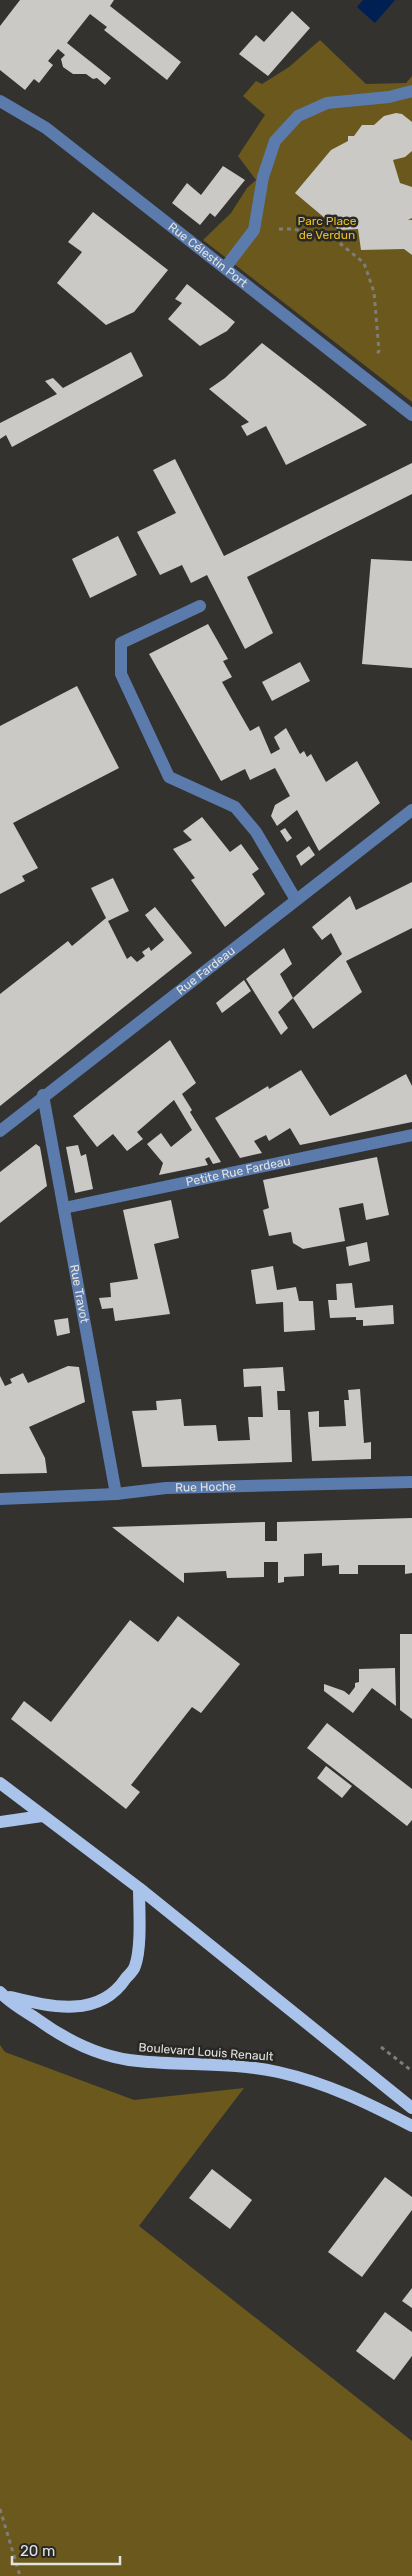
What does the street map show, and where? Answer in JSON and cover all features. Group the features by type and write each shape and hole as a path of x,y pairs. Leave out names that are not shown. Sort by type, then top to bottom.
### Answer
{"main road":[{"path":"0,1783 139,1888 412,2108"},
{"path":"0,1822 42,1816"},
{"name":"Boulevard Louis Renault","path":"1,1994 46,2006 79,2008 118,1992 135,1966 139,1924 139,1888"},
{"name":"Boulevard Louis Renault","path":"1,1994 68,2038 104,2054 136,2061 250,2067 277,2072 318,2082 354,2096 412,2126"}],"street":[{"path":"225,268 254,230 264,176 275,140 298,116 327,103 389,97 412,91"},
{"name":"Rue Célestin Port","path":"0,102 46,128 412,415"},
{"path":"200,606 121,643 121,674 169,776 235,807 256,832 296,900"},
{"name":"Rue Fardeau","path":"0,1130 412,810"},
{"name":"Rue Travot","path":"43,1096 116,1494"},
{"name":"Petite Rue Fardeau","path":"64,1208 412,1135"},
{"name":"Rue Hoche","path":"0,1499 116,1494 166,1488 412,1482"}],"path":[{"path":"254,230 292,229 331,236 364,263 374,292 379,351 360,374"},
{"path":"0,2508 20,2576"}],"green space":[{"name":"Parc Place de Verdun","path":"320,40 366,84 406,83 412,76 412,402 203,240 231,213 247,188 256,180 238,156 265,115 243,96 256,81 262,84 289,67"},
{"path":"0,2045 5,2052 134,2100 244,2088 139,2226 412,2441 412,2576 0,2576"}],"water":[{"path":"363,0 395,0 375,23 357,7"}],"building":[{"path":"20,0 114,0 110,6 181,62 167,80 104,30 107,27 90,14 67,43 111,78 105,85 97,78 93,79 86,74 73,74 63,67 61,59 65,55 58,49 48,61 53,65 39,83 34,79 25,90 0,70 0,26"},
{"path":"292,11 310,28 268,76 239,54 256,35 264,42"},
{"path":"396,113 402,114 412,122 412,151 405,157 393,160 400,183 412,187 412,218 408,220 412,220 412,255 404,249 361,250 358,229 339,230 295,193 331,150 348,141 348,136 354,136 362,125 374,125 384,116"},
{"path":"223,166 245,180 215,217 210,213 200,225 172,203 187,183 201,195"},
{"path":"93,212 168,270 134,312 106,325 57,283 82,252 68,242"},
{"path":"187,284 235,322 227,331 200,346 168,319 182,303 175,299"},
{"path":"262,343 367,425 286,465 266,426 247,436 241,426 249,422 209,389 225,378"},
{"path":"131,352 143,376 12,447 6,435 0,439 0,423 57,394 45,381 53,378 63,388"},
{"path":"175,459 224,556 412,463 412,494 247,577 273,633 245,649 207,575 191,583 182,565 160,575 137,532 176,513 153,470"},
{"path":"118,536 137,575 90,598 72,559"},
{"path":"371,559 412,561 412,668 362,664"},
{"path":"208,624 228,659 223,661 232,677 222,682 250,731 259,726 271,754 280,749 274,737 286,728 300,754 304,751 307,757 311,754 326,782 357,761 380,803 319,851 297,810 277,826 271,816 275,805 290,796 275,768 250,780 245,769 221,781 149,654"},
{"path":"300,662 310,681 272,701 262,682"},
{"path":"77,686 119,768 13,823 38,868 22,876 25,881 0,894 0,726"},
{"path":"202,817 230,852 241,844 259,869 252,874 265,894 225,927 191,880 195,878 173,849 192,840 183,831"},
{"path":"285,828 292,838 287,842 280,831"},
{"path":"309,846 315,855 301,866 296,856"},
{"path":"113,878 129,911 108,921 127,959 131,956 137,962 145,956 142,952 149,947 151,951 164,940 145,915 155,907 192,953 0,1106 0,994 68,941 72,946 106,918 91,888"},
{"path":"412,882 412,928 346,961 362,992 313,1029 293,998 342,954 331,933 322,940 312,927 350,896 356,910"},
{"path":"284,948 292,964 280,974 293,998 278,1012 288,1028 281,1035 246,979"},
{"path":"244,980 251,991 222,1013 216,1003"},
{"path":"170,1040 196,1083 182,1094 192,1110 190,1112 221,1162 213,1164 209,1157 205,1159 208,1165 159,1175 163,1163 147,1144 161,1133 171,1147 192,1130 174,1100 137,1132 143,1139 127,1151 113,1134 97,1147 73,1116"},
{"path":"301,1070 330,1116 406,1074 412,1086 412,1122 300,1145 290,1128 269,1141 266,1135 254,1141 262,1153 240,1158 215,1118 268,1086 269,1089"},
{"path":"36,1144 40,1147 47,1186 0,1223 0,1172"},
{"path":"78,1145 81,1156 86,1154 93,1189 75,1193 66,1147"},
{"path":"377,1157 389,1215 366,1220 363,1203 339,1208 345,1241 303,1249 293,1243 291,1232 269,1236 263,1210 269,1208 263,1180"},
{"path":"171,1200 179,1238 154,1244 170,1314 115,1321 113,1308 102,1309 99,1298 111,1297 110,1283 138,1279 123,1210"},
{"path":"367,1242 370,1261 349,1266 346,1247"},
{"path":"273,1266 277,1290 296,1287 299,1301 313,1301 315,1330 284,1332 283,1302 256,1304 251,1270"},
{"path":"352,1283 355,1308 393,1305 394,1324 363,1326 363,1320 356,1320 356,1317 330,1318 328,1300 337,1300 336,1284"},
{"path":"68,1318 70,1333 57,1336 54,1320"},
{"path":"68,1366 79,1367 85,1402 29,1427 45,1458 47,1473 0,1474 0,1376 5,1386 12,1383 10,1379 23,1373 28,1383"},
{"path":"283,1367 285,1391 277,1391 278,1410 290,1410 292,1462 142,1467 132,1411 157,1410 156,1401 181,1399 184,1426 216,1425 218,1441 250,1440 248,1417 263,1417 261,1386 244,1387 243,1369"},
{"path":"360,1389 364,1443 371,1442 371,1459 312,1461 308,1412 319,1411 319,1427 346,1426 344,1400 349,1400 348,1390"},
{"path":"412,1518 412,1573 405,1574 405,1565 358,1565 358,1574 339,1574 339,1565 322,1566 322,1553 304,1554 304,1576 284,1577 284,1582 278,1583 278,1562 264,1562 264,1577 227,1578 226,1571 184,1573 184,1583 112,1527 265,1522 265,1541 277,1541 277,1522"},
{"path":"178,1616 240,1664 201,1713 192,1707 131,1785 140,1792 126,1809 11,1719 24,1701 51,1722 130,1620 158,1642"},
{"path":"400,1634 412,1634 412,1719 400,1710"},
{"path":"395,1668 396,1706 372,1688 353,1713 324,1691 324,1684 344,1691 349,1695 355,1687 355,1683 359,1682 359,1669"},
{"path":"327,1723 412,1789 412,1820 407,1826 307,1748"},
{"path":"326,1766 352,1786 342,1798 317,1778"},
{"path":"212,2169 252,2200 230,2229 189,2198"},
{"path":"385,2177 412,2197 412,2210 362,2277 328,2252"},
{"path":"412,2288 412,2308 402,2301"},
{"path":"385,2312 412,2332 412,2356 394,2380 356,2351"}]}
